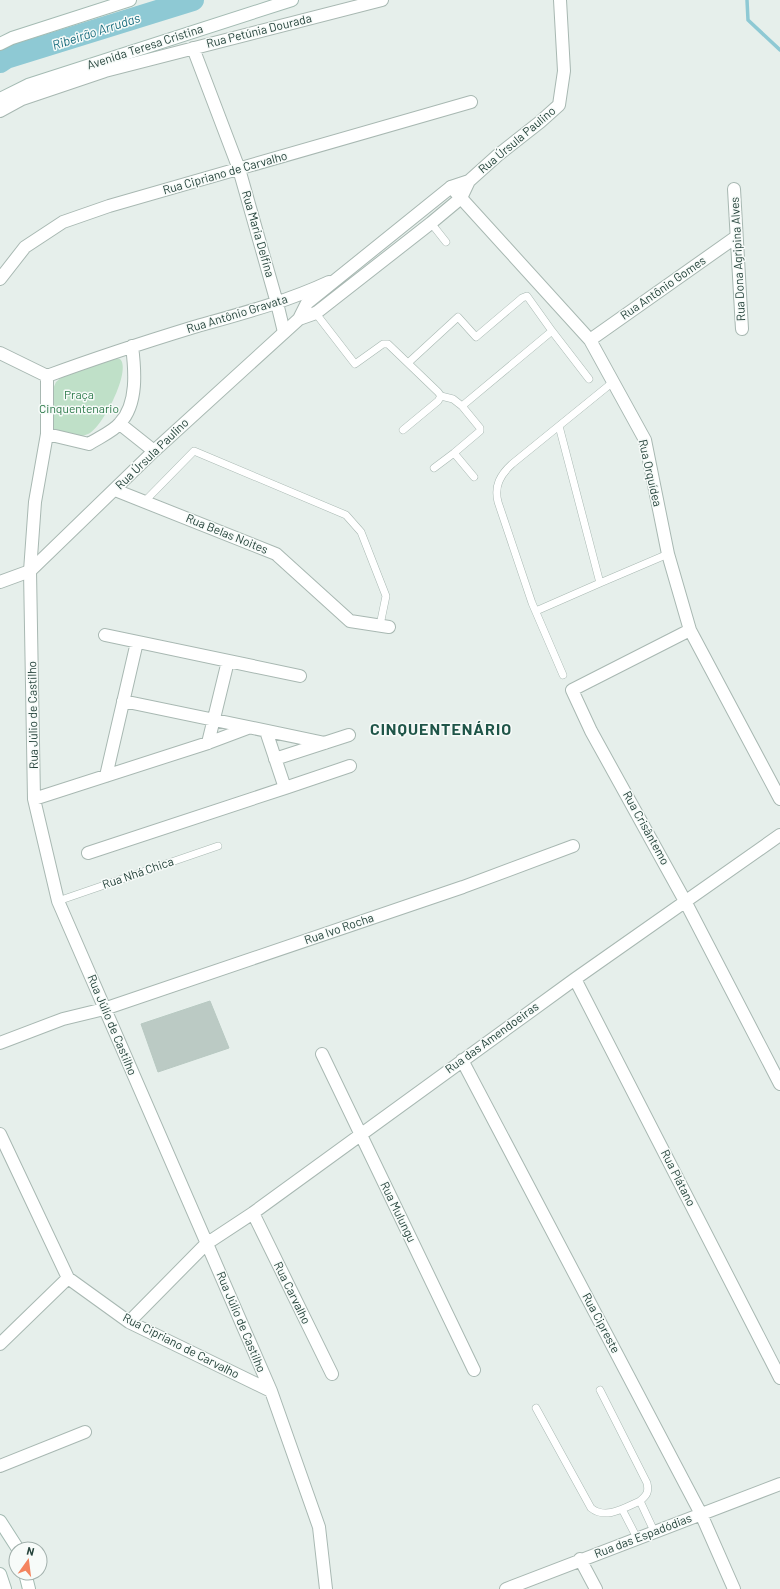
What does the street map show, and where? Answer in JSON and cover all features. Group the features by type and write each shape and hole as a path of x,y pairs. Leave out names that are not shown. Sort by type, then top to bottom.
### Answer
{"street":[{"path":"0,44 12,38 130,0"},
{"name":"Avenida Teresa Cristina","path":"0,99 28,85 292,0"},
{"name":"Rua Petúnia Dourada","path":"0,111 22,99 105,71 382,0"},
{"name":"Rua Úrsula Paulino","path":"299,319 316,313 431,223 461,198 469,181 559,105 564,70 560,0"},
{"name":"Rua Maria Delfina","path":"193,48 239,169 278,303 284,332"},
{"name":"Rua Cipriano de Carvalho","path":"0,279 25,247 63,222 109,206 471,102"},
{"name":"Rua Úrsula Paulino","path":"0,582 30,571 154,451 299,319 308,303 451,187 469,181"},
{"name":"Rua Orquídea","path":"451,187 590,340 645,440 668,554 690,630 780,799"},
{"name":"Rua Dona Agripina Alves","path":"734,189 742,329"},
{"name":"Rua Antônio Gomes","path":"590,340 736,237"},
{"name":"Rua Antônio Gravata","path":"48,376 132,346 278,303 309,292 339,277"},
{"path":"47,434 89,444 120,424 131,404 134,366 132,346"},
{"path":"0,353 48,376"},
{"name":"Rua Júlio de Castilho","path":"48,376 47,434 36,502 30,571 34,799 58,900 270,1392 319,1527 326,1589"},
{"path":"120,424 154,451"},
{"name":"Rua Belas Noites","path":"115,490 276,554 350,621 384,626"},
{"name":"Rua Crisântemo","path":"690,630 572,690 591,731 686,901 780,1084"},
{"path":"105,635 300,676"},
{"path":"106,776 137,642"},
{"path":"208,743 228,661"},
{"path":"123,701 326,743"},
{"path":"34,799 208,743 248,728"},
{"path":"266,731 285,788"},
{"path":"275,759 349,735"},
{"path":"88,853 350,766"},
{"name":"Rua das Amendoeiras","path":"129,1322 206,1244 252,1213 575,978 780,835"},
{"name":"Rua Ivo Rocha","path":"0,1043 63,1019 104,1009 463,887 573,846"},
{"name":"Rua Plátano","path":"575,978 780,1378"},
{"name":"Rua Mulungu","path":"322,1054 474,1370"},
{"name":"Rua Cipreste","path":"462,1060 700,1514 734,1589"},
{"name":"Rua Cipriano de Carvalho","path":"0,1134 68,1278 129,1322 270,1392"},
{"name":"Rua Carvalho","path":"252,1213 332,1374"},
{"path":"0,1344 68,1278"},
{"path":"0,1466 86,1432"},
{"name":"Rua das Espadódias","path":"506,1589 580,1559 780,1484"},
{"path":"0,1521 13,1541"},
{"path":"580,1559 596,1589"},
{"path":"0,1574 5,1589"}],"lane":[{"path":"431,223 446,242"},
{"path":"408,362 458,316 476,337 522,298 527,296 589,380"},
{"path":"308,303 355,364 385,343 389,345 441,396 453,399 462,406 480,428 480,431 434,468"},
{"path":"462,406 552,331"},
{"path":"563,675 536,611 498,502 496,490 500,477 506,470 613,382"},
{"path":"403,430 438,401 441,396"},
{"path":"559,426 600,583"},
{"path":"145,501 194,451 346,515 360,532 386,596 384,626"},
{"path":"454,453 474,477"},
{"path":"536,611 668,554"},
{"name":"Rua Nhá Chica","path":"58,900 218,846"},
{"path":"536,1408 591,1508 597,1513 607,1514 640,1501 646,1496 648,1490 647,1483 600,1390"},
{"path":"640,1501 654,1531"},
{"path":"622,1509 637,1538"}],"green space":[{"name":"Praça Cinquentenario","path":"116,358 120,359 123,365 119,386 114,399 101,422 94,430 88,434 74,436 64,434 50,427 52,391 56,382 64,375"}],"building":[{"path":"210,1001 229,1048 158,1072 141,1024"}],"waterway":[{"name":"Ribeirão Arrudas","path":"0,62 6,58 193,0"},
{"path":"747,0 748,20 780,50"}],"district":[{"name":"CINQUENTENÁRIO","path":"441,729"}]}
